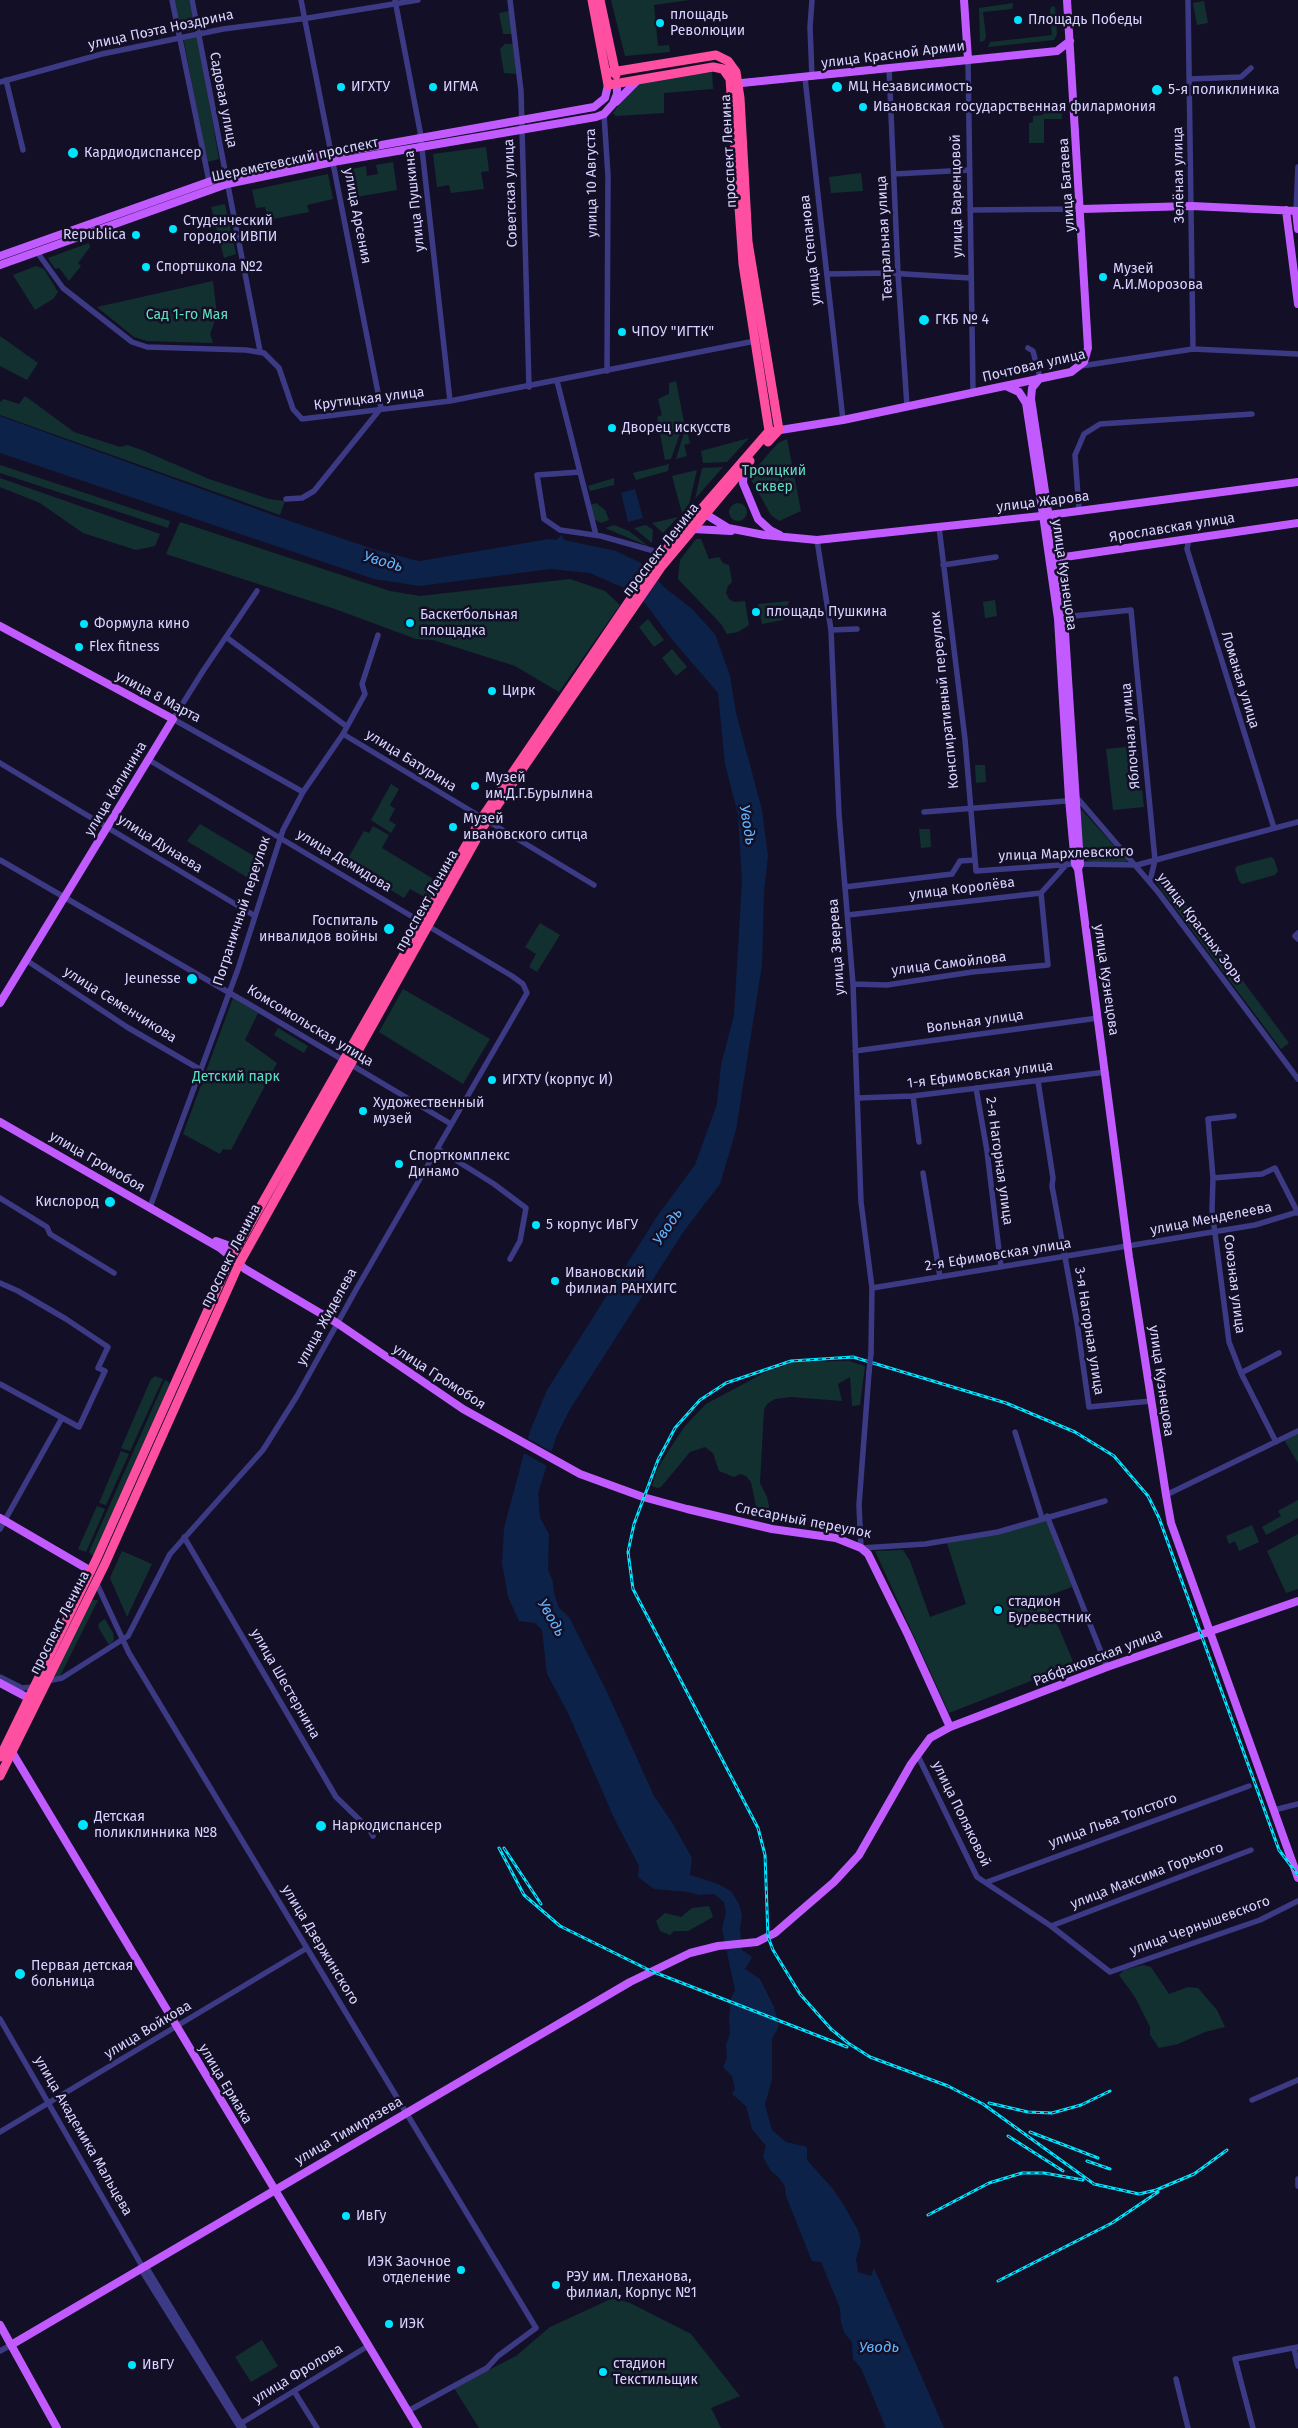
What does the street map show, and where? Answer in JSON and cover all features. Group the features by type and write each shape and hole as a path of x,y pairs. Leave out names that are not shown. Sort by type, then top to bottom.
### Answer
{"highway":[{"path":"592,0 611,72"},
{"path":"600,0 612,58 612,84"},
{"name":"проспект Ленина","path":"611,72 716,55 731,64 735,84 748,242 774,431 744,468 702,513 693,529 660,560"},
{"path":"612,58 618,64 630,68"},
{"name":"проспект Ленина","path":"612,84 718,67 725,71 735,84 743,264 755,341 774,431"},
{"name":"проспект Ленина","path":"32,1700 34,1687 91,1571 235,1261 484,820 660,560 774,431"},
{"name":"проспект Ленина","path":"0,1776 9,1748 32,1700 47,1681 96,1583 243,1239 347,1063"},
{"name":"проспект Ленина","path":"0,1758 9,1748"}],"main road":[{"name":"улица Багаева","path":"1067,0 1088,348 1081,366"},
{"name":"улица Варенцовой","path":"964,1 968,59"},
{"name":"улица Красной Армии","path":"735,84 1056,50 1070,41"},
{"path":"1056,50 1069,57 1072,69"},
{"name":"проспект Ленина","path":"611,107 631,84 644,78"},
{"name":"Шереметевский проспект","path":"0,256 35,248 226,180 421,139 594,107 600,104 612,84"},
{"path":"611,107 617,96 612,84"},
{"name":"улица 10 Августа","path":"604,114 611,107"},
{"name":"Шереметевский проспект","path":"332,158 422,147 604,114"},
{"name":"Шереметевский проспект","path":"0,265 35,248 209,181 226,180"},
{"path":"1081,209 1192,206 1297,211 1298,229"},
{"path":"1286,210 1298,304"},
{"name":"Почтовая улица","path":"774,431 843,420 1071,372 1081,366"},
{"name":"улица Кузнецова","path":"1040,378 1032,388 1030,399 1052,559 1072,799"},
{"name":"улица Кузнецова","path":"1004,386 1016,390 1026,403 1046,515"},
{"path":"744,468 742,475 743,483 758,519 770,530 792,538"},
{"name":"улица Жарова","path":"792,538 817,540 939,527 1298,482"},
{"path":"702,513 728,528 746,532"},
{"name":"Ярославская улица","path":"1052,559 1298,523"},
{"path":"693,529 746,532 792,538"},
{"name":"улица Кузнецова","path":"1052,559 1064,617 1075,865 1106,1072 1128,1247 1171,1523 1298,1878"},
{"name":"улица 8 Марта","path":"0,626 174,720"},
{"name":"улица Калинина","path":"0,1003 174,720"},
{"name":"улица Громобоя","path":"0,1116 220,1248 235,1261 337,1323 463,1409 560,1464 600,1482 643,1497"},
{"name":"улица Громобоя","path":"0,1122 222,1245 235,1261"},
{"path":"222,1245 230,1246 243,1239"},
{"name":"Слесарный переулок","path":"643,1497 772,1529 836,1538 862,1548"},
{"path":"3,1520 91,1571"},
{"path":"862,1548 868,1554 908,1635 950,1727"},
{"name":"Рабфаковская улица","path":"748,1944 757,1942 779,1930 847,1869 868,1841 917,1754 930,1738 950,1727 1107,1667 1298,1601"},
{"path":"0,1683 32,1700"},
{"name":"улица Ермака","path":"9,1748 418,2428"},
{"name":"улица Тимирязева","path":"12,2344 142,2266 630,1982 690,1953 718,1946 748,1944"},
{"path":"0,2324 57,2428"}],"street":[{"path":"172,0 209,181"},
{"name":"Садовая улица","path":"192,0 260,351"},
{"name":"улица Арсения","path":"301,0 381,408"},
{"name":"улица Поэта Ноздрина","path":"3,81 102,54 198,34 305,19 396,2 418,0"},
{"name":"Советская улица","path":"510,0 519,71 522,121 529,387"},
{"name":"улица Степанова","path":"812,0 809,77 827,274 843,420"},
{"name":"Зелёная улица","path":"1188,0 1193,349"},
{"name":"улица Пушкина","path":"396,2 421,139 450,401"},
{"name":"улица Варенцовой","path":"968,59 973,392"},
{"name":"Театральная улица","path":"889,68 898,274 907,406"},
{"path":"1190,79 1241,77 1251,68"},
{"path":"3,81 23,150"},
{"name":"улица 10 Августа","path":"604,114 608,176 607,371"},
{"path":"1297,211 1298,167"},
{"path":"894,174 969,170"},
{"path":"970,210 1081,209"},
{"path":"35,248 63,288 84,307 132,342 146,347 260,351"},
{"path":"827,274 898,274 970,278"},
{"name":"Крутицкая улица","path":"260,351 272,359 279,368 294,411 302,419 450,401 557,382 755,341"},
{"path":"1028,348 1033,351 1040,378"},
{"name":"Почтовая улица","path":"1081,366 1193,349 1298,354"},
{"path":"557,382 596,535"},
{"path":"286,500 302,498 314,491 381,408"},
{"path":"1079,510 1075,455 1084,434 1100,424 1252,414"},
{"path":"580,472 537,475 544,519 560,530 596,535 654,551 660,560"},
{"name":"Конспиративный переулок","path":"939,527 965,739 976,871"},
{"name":"Ломаная улица","path":"1189,538 1187,549 1274,828"},
{"name":"улица Зверева","path":"817,540 831,630 839,815 853,984 860,1202 872,1288 871,1353 860,1496 862,1548"},
{"path":"943,565 996,558"},
{"name":"улица Калинина","path":"174,720 257,591"},
{"name":"Яблочная улица","path":"1064,617 1132,610 1155,860"},
{"path":"831,630 857,629"},
{"name":"Пограничный переулок","path":"151,1206 229,992 280,838 303,792 343,734 365,694 362,684 378,635"},
{"path":"226,637 346,726"},
{"name":"улица 8 Марта","path":"174,720 303,792"},
{"name":"улица Батурина","path":"343,734 594,885"},
{"name":"улица Демидова","path":"149,760 512,976 525,986"},
{"name":"улица Дунаева","path":"0,763 255,916"},
{"path":"924,812 1072,799"},
{"name":"улица Красных Зорь","path":"1072,799 1079,800 1150,881 1298,1079"},
{"name":"улица Мархлевского","path":"976,871 1075,865 1137,865 1298,822"},
{"name":"Комсомольская улица","path":"0,860 229,992 452,1124"},
{"path":"846,887 952,874 960,861 975,860"},
{"name":"улица Мархлевского","path":"1150,881 1155,860"},
{"path":"1041,893 1075,865"},
{"name":"улица Королёва","path":"848,915 1041,893"},
{"name":"улица Самойлова","path":"853,984 887,985 972,972 1048,965 1041,893"},
{"name":"улица Семенчикова","path":"26,960 127,1027 201,1070"},
{"name":"улица Жиделева","path":"122,1641 132,1628 167,1558 263,1450 297,1396 527,993 525,986"},
{"name":"Вольная улица","path":"855,1051 1098,1018"},
{"name":"1-я Ефимовская улица","path":"857,1098 913,1096 1106,1072"},
{"name":"3-я Нагорная улица","path":"1038,1081 1053,1178 1052,1186 1077,1323 1089,1408 1151,1400"},
{"name":"2-я Нагорная улица","path":"976,1088 987,1151 1001,1267"},
{"path":"913,1096 919,1142"},
{"name":"Союзная улица","path":"1234,1116 1208,1119 1215,1232 1229,1342 1241,1373 1276,1442"},
{"path":"438,1149 494,1184 526,1208 520,1241 510,1259"},
{"path":"1213,1178 1262,1174 1275,1168 1298,1213"},
{"path":"923,1173 940,1277"},
{"path":"0,1198 46,1227 50,1234 114,1273"},
{"name":"улица Менделеева","path":"1128,1247 1255,1225 1298,1213"},
{"name":"2-я Ефимовская улица","path":"872,1288 1128,1247"},
{"path":"0,1283 18,1291 74,1324 108,1347 98,1368 105,1371 78,1427 0,1384"},
{"path":"1241,1373 1278,1353"},
{"path":"0,1530 3,1520 62,1418"},
{"path":"1166,1495 1298,1431"},
{"path":"1015,1432 1045,1517 1107,1667"},
{"name":"Слесарный переулок","path":"862,1548 947,1541 998,1532 1105,1501"},
{"name":"улица Шестернина","path":"184,1537 336,1797 369,1829 373,1836"},
{"name":"улица Дзержинского","path":"91,1571 122,1641 536,2328 498,2356 487,2368 408,2411"},
{"path":"47,1681 62,1678 122,1641"},
{"path":"0,1677 22,1688 34,1687"},
{"name":"улица Поляковой","path":"917,1754 977,1877 1051,1926 1110,1972"},
{"name":"улица Льва Толстого","path":"987,1882 1057,1854 1249,1786"},
{"path":"1274,1810 1298,1804"},
{"name":"улица Максима Горького","path":"1051,1926 1251,1850"},
{"name":"улица Чернышевского","path":"1110,1972 1260,1920 1298,1901"},
{"name":"улица Войкова","path":"0,2132 308,1948"},
{"name":"улица Академика Мальцева","path":"0,2019 142,2266 241,2426"},
{"path":"1252,2100 1298,2080"},
{"path":"1298,2179 1298,2186"},
{"name":"улица Тимирязева","path":"0,2351 12,2344"},
{"name":"улица Фролова","path":"241,2426 368,2346"},
{"path":"1253,2428 1235,2359 1296,2348 1298,2366"},
{"path":"1176,2380 1188,2428"},
{"path":"294,2391 316,2428"}],"green space":[{"path":"174,0 189,0 195,30 180,32"},
{"path":"611,0 689,0 654,5 658,46 669,45 670,52 625,56"},
{"path":"1204,1 1208,23 1197,25 1193,3"},
{"path":"1013,3 1012,9 983,12 986,37 984,41 980,42 979,8"},
{"path":"1052,6 1055,7 1057,34 1054,40 988,47 990,42 1052,35 1050,10"},
{"path":"509,11 512,34 503,34 499,13"},
{"path":"197,35 219,159 207,162 183,37"},
{"path":"505,44 513,44 516,74 504,73 500,49"},
{"path":"712,72 713,89 664,93 664,113 616,116 613,113 632,86 641,81"},
{"path":"1043,105 1061,105 1062,119 1044,119 1044,143 1029,143 1029,123 1033,122 1033,116 1043,115"},
{"path":"486,147 489,171 481,172 484,189 451,193 449,185 437,187 433,154"},
{"path":"393,162 397,190 356,197 352,169 366,166 367,176 378,174 376,165"},
{"path":"861,173 863,191 831,193 829,177"},
{"path":"328,174 333,199 307,205 309,212 268,220 265,207 256,208 252,190"},
{"path":"225,204 236,254 224,258 211,207"},
{"path":"89,243 90,247 78,263 81,266 69,281 59,268 55,269 48,258"},
{"path":"36,266 44,269 58,292 53,299 35,310 13,275"},
{"name":"Сад 1-го Мая","path":"213,281 217,315 210,334 213,343 147,341 134,337 97,307"},
{"path":"0,336 38,363 27,380 0,366"},
{"path":"676,381 684,422 671,459 665,460 657,417 662,415 658,399 669,394 669,383"},
{"path":"25,396 74,432 120,447 127,445 209,479 269,499 285,501 280,515 0,415 0,402 4,399 19,404"},
{"path":"686,426 690,443 684,445 687,456 676,459"},
{"path":"749,438 727,462 703,463 701,451"},
{"name":"Троицкий сквер","path":"787,439 801,511 779,521 771,515 749,476 778,443"},
{"path":"669,464 668,471 636,480 633,473"},
{"path":"0,465 170,521 168,528 0,473"},
{"path":"723,467 695,499 702,468"},
{"path":"697,470 689,504 682,513 672,476"},
{"path":"0,478 160,534 155,546 136,550 83,533 40,503 0,487"},
{"path":"614,478 614,485 590,491 588,486"},
{"path":"596,503 605,510 609,520 601,523 594,519 590,505"},
{"path":"734,503 742,503 747,508 745,519 734,521 729,516 729,508"},
{"path":"678,517 663,533 652,523"},
{"path":"180,522 390,591 420,596 570,579 605,591 620,605 559,692 515,666 433,640 416,639 335,609 166,554"},
{"path":"614,525 629,531 648,546 605,528"},
{"path":"646,525 653,530 652,543 634,528"},
{"path":"696,539 701,539 709,559 719,557 723,563 729,565 732,582 728,586 726,593 729,599 734,602 745,601 749,625 738,632 727,634 721,624 678,579 680,560"},
{"path":"995,600 997,616 985,618 983,602"},
{"path":"789,601 783,620 762,624 758,604"},
{"path":"648,619 664,640 654,647 639,627"},
{"path":"672,649 687,667 676,676 662,658"},
{"path":"1137,746 1144,807 1113,810 1106,749"},
{"path":"975,765 985,765 986,782 976,783"},
{"path":"391,784 399,789 390,805 395,809 389,820 396,825 391,833 371,820"},
{"path":"1080,808 1128,861 1118,865 1098,863 1088,861 1081,856 1078,810"},
{"path":"200,824 264,862 253,881 187,841"},
{"path":"373,826 389,835 382,848 440,883 430,900 410,889 404,898 345,863 364,831 369,833"},
{"path":"919,829 930,829 931,847 921,848"},
{"path":"1271,857 1274,859 1278,871 1275,875 1242,884 1239,881 1235,869 1237,866"},
{"path":"1164,875 1289,1043 1281,1049 1155,881"},
{"path":"540,923 560,935 537,972 529,967 536,954 525,947"},
{"path":"403,989 490,1039 463,1084 379,1032"},
{"name":"Детский парк","path":"233,998 258,1013 245,1040 277,1063 231,1150 223,1149 220,1154 183,1134"},
{"path":"278,1028 308,1046 304,1053 274,1035"},
{"path":"849,1361 865,1366 860,1405 852,1406 850,1377 838,1384 842,1401 791,1397 775,1399 767,1404 764,1410 760,1483 767,1497 768,1513 761,1513 756,1506 751,1482 746,1476 740,1474 734,1477 719,1471 713,1453 705,1447 690,1452 661,1487 652,1486 657,1470 667,1453 685,1426 706,1404 766,1372 795,1362"},
{"path":"155,1376 163,1379 130,1451 121,1448 151,1379"},
{"path":"165,1380 170,1383 93,1556 89,1552"},
{"path":"1298,1430 1298,1463 1283,1438"},
{"path":"121,1451 129,1454 106,1505 99,1503"},
{"path":"1298,1500 1298,1518 1266,1535 1262,1527 1281,1516 1278,1511"},
{"path":"97,1506 105,1509 86,1552 78,1549"},
{"name":"стадион Буревестник","path":"1043,1518 1048,1521 1072,1587 1042,1598 1059,1628 1074,1664 949,1713 875,1551 903,1550 910,1561 930,1617 966,1604 947,1543"},
{"path":"1252,1525 1259,1542 1239,1551 1235,1541 1229,1544 1226,1536"},
{"path":"1298,1534 1298,1589 1286,1593 1267,1551"},
{"path":"122,1551 152,1564 127,1617 110,1578"},
{"path":"92,1600 98,1600 59,1678 54,1675"},
{"path":"105,1619 113,1633 114,1640 109,1645 98,1627 99,1623"},
{"path":"709,1906 713,1917 688,1931 674,1931 670,1935 660,1931 656,1921 665,1913 681,1917 692,1908"},
{"path":"1143,1965 1151,1967 1169,1994 1188,1987 1198,1988 1217,2010 1225,2027 1205,2032 1178,2044 1159,2048 1150,2035 1150,2027 1135,1997 1119,1975 1124,1970"},
{"name":"стадион Текстильщик","path":"613,2298 630,2303 691,2334 740,2396 711,2408 721,2428 479,2428 454,2388 516,2356 550,2327"},
{"path":"262,2340 278,2366 251,2382 235,2357"}],"water":[{"name":"Уводь","path":"0,416 281,518 373,549 414,560 420,561 549,539 556,540 562,535 564,540 616,551 641,563 664,587 692,609 715,634 730,676 736,713 762,810 768,856 764,892 762,965 736,1130 720,1184 684,1231 570,1409 556,1437 538,1493 540,1518 549,1534 548,1570 559,1608 569,1617 607,1692 654,1796 673,1824 692,1858 690,1875 718,1884 731,1891 739,1904 742,1916 740,1928 742,1950 752,1957 745,1969 760,1979 774,2007 779,2026 772,2039 772,2079 765,2105 772,2130 786,2142 807,2147 807,2160 833,2189 843,2204 858,2230 861,2242 856,2259 858,2272 871,2276 874,2268 944,2428 886,2428 861,2368 853,2359 852,2342 845,2334 841,2323 840,2308 821,2262 812,2261 786,2196 785,2187 780,2179 771,2171 763,2157 766,2146 752,2129 746,2106 732,2094 735,2089 732,2076 723,2067 727,2058 726,2045 730,2034 731,1998 735,1990 722,1929 726,1912 724,1902 714,1894 699,1895 688,1892 654,1889 638,1877 639,1866 615,1820 568,1713 547,1674 542,1630 535,1623 519,1621 508,1597 502,1563 504,1528 530,1431 547,1390 658,1215 695,1165 717,1104 721,1065 734,1015 742,882 738,814 725,764 718,693 670,637 645,603 624,588 590,573 550,569 420,586 374,579 0,453"},
{"path":"635,489 643,518 628,522 621,493"}],"pier":[{"path":"525,1437 554,1453 549,1467 522,1452"}],"railway":[{"path":"1227,2150 1194,2174 1156,2190 1139,2194 1094,2184 983,2104 948,2086 870,2057 848,2043 831,2029 800,1994 773,1950 768,1937 765,1855 758,1828 633,1589 628,1552 634,1524 658,1460 675,1428 700,1400 726,1383 791,1361 853,1357 1006,1403 1075,1432 1114,1456 1148,1496 1159,1518 1279,1850 1298,1875"},
{"path":"499,1848 524,1895 560,1926 651,1971 847,2047"},
{"path":"504,1848 541,1904"},
{"path":"989,2103 1028,2112 1052,2113 1081,2105 1110,2091"},
{"path":"1030,2132 1098,2158"},
{"path":"1008,2136 1063,2171"},
{"path":"1087,2161 1110,2169"},
{"path":"928,2215 989,2183 1022,2173 1044,2173 1083,2180"},
{"path":"998,2281 1112,2223 1158,2192"}],"place":[{"name":"Площадь Победы","path":"1018,20"},
{"name":"площадь Революции","path":"660,23"},
{"name":"ИГХТУ","path":"341,87"},
{"name":"ИГМА","path":"433,87"},
{"name":"МЦ Независимость","path":"837,87"},
{"name":"5-я поликлиника","path":"1157,90"},
{"name":"Ивановская государственная филармония","path":"863,107"},
{"name":"Кардиодиспансер","path":"73,153"},
{"name":"Студенческий городок ИВПИ","path":"173,229"},
{"name":"Republica","path":"136,235"},
{"name":"Спортшкола №2","path":"146,267"},
{"name":"Музей А.И.Морозова","path":"1103,277"},
{"name":"ГКБ № 4","path":"924,320"},
{"name":"ЧПОУ \"ИГТК\"","path":"622,332"},
{"name":"Дворец искусств","path":"612,428"},
{"name":"площадь Пушкина","path":"756,612"},
{"name":"Баскетбольная площадка","path":"410,623"},
{"name":"Формула кино","path":"84,624"},
{"name":"Flex fitness","path":"79,647"},
{"name":"Цирк","path":"492,691"},
{"name":"Музей им.Д.Г.Бурылина","path":"475,786"},
{"name":"Музей ивановского ситца","path":"453,827"},
{"name":"Госпиталь инвалидов войны","path":"389,929"},
{"name":"Jeunesse","path":"192,979"},
{"name":"ИГХТУ (корпус И)","path":"492,1080"},
{"name":"Художественный музей","path":"363,1111"},
{"name":"Спорткомплекс Динамо","path":"399,1164"},
{"name":"Кислород","path":"110,1202"},
{"name":"5 корпус ИвГУ","path":"536,1225"},
{"name":"Ивановский филиал РАНХИГС","path":"555,1281"},
{"name":"стадион Буревестник","path":"998,1610"},
{"name":"Детская поликлинника №8","path":"83,1825"},
{"name":"Наркодиспансер","path":"321,1826"},
{"name":"Первая детская больница","path":"20,1974"},
{"name":"ИвГу","path":"346,2216"},
{"name":"ИЭК Заочное отделение","path":"461,2270"},
{"name":"РЭУ им. Плеханова, филиал, Корпус №1","path":"556,2285"},
{"name":"ИЭК","path":"389,2324"},
{"name":"ИвГУ","path":"132,2365"},
{"name":"стадион Текстильщик","path":"603,2372"}]}
